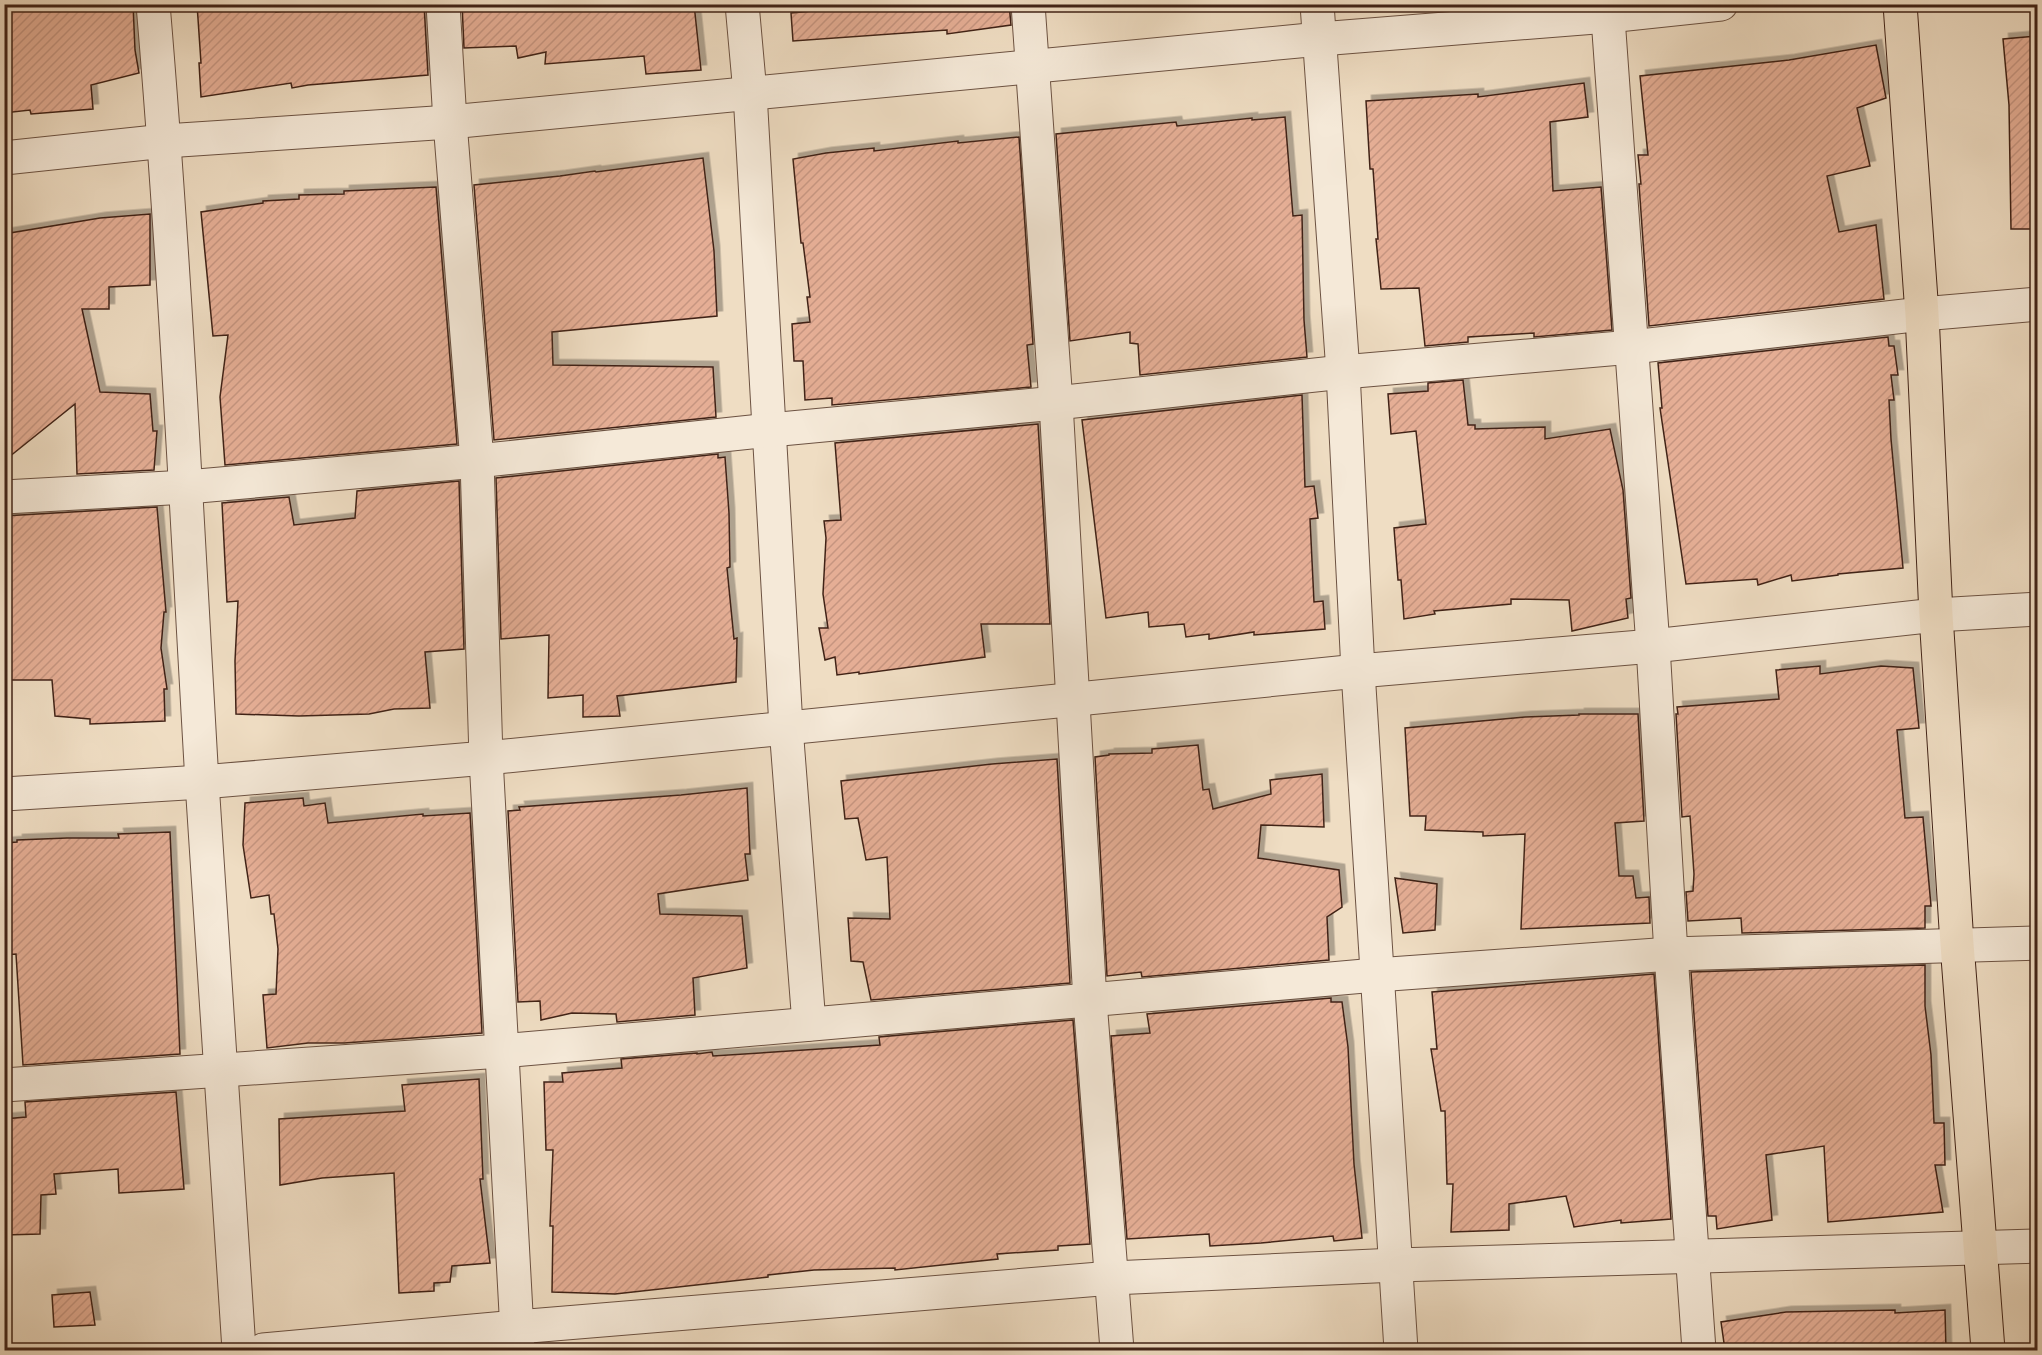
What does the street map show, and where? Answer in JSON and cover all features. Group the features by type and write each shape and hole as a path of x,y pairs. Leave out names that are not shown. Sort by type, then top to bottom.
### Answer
{"main road":[{"path":"1900,4 1922,314 1936,615 1957,944 1988,1350"}],"street":[{"path":"153,4 165,141 187,487 202,782 239,1350"},
{"path":"443,4 477,462 486,758 517,1339"},
{"path":"742,4 750,93 786,727 809,1024"},
{"path":"1028,4 1056,403 1090,1001 1117,1350"},
{"path":"1317,4 1343,372 1376,975 1401,1350"},
{"path":"4,158 165,141 450,122 1033,68 1607,10 1721,4"},
{"path":"1607,10 1653,646 1671,954 1700,1350"},
{"path":"4,497 187,487 477,462 770,430 1056,403 1343,372 1632,347 1922,314 2037,304"},
{"path":"4,794 202,782 486,758 1358,671 1653,646 1936,615 2037,609"},
{"path":"4,1085 501,1051 1376,975 1671,954 2037,943"},
{"path":"263,1350 517,1339 1112,1278 1396,1265 2037,1246"}],"building":[{"path":"4,4 133,4 135,50 139,73 91,85 93,109 31,114 30,110 4,113"},
{"path":"197,4 275,4 276,12 331,6 331,4 424,4 428,75 292,88 291,83 201,97"},
{"path":"462,4 478,4 478,9 550,4 694,4 701,70 646,74 644,56 545,64 546,52 518,58 516,46 464,48"},
{"path":"889,4 1009,4 1011,25 947,34 947,30 793,41 791,13"},
{"path":"2037,36 2037,229 2011,229 2009,105 2003,39"},
{"path":"1876,45 1886,98 1857,108 1870,166 1827,176 1839,232 1876,225 1884,299 1649,326 1638,155 1648,155 1640,76 1789,60"},
{"path":"1584,83 1588,117 1550,122 1553,191 1601,187 1612,330 1534,337 1534,333 1468,337 1468,342 1425,346 1419,288 1381,289 1366,101 1478,94 1478,97"},
{"path":"1285,117 1293,216 1302,215 1307,357 1140,375 1138,344 1130,343 1130,332 1070,341 1056,134 1176,122 1177,126"},
{"path":"1019,137 1033,344 1027,345 1031,387 832,405 832,398 805,400 803,361 794,361 792,324 810,322 807,297 810,297 803,243 801,243 793,159 874,148 874,151 958,141 958,143"},
{"path":"703,158 714,251 717,316 552,332 553,365 713,367 716,417 494,440 474,185"},
{"path":"436,187 457,444 225,465 220,397 228,335 213,336 201,212 263,203 263,201 299,199 299,195"},
{"path":"150,214 150,285 109,287 109,309 82,309 100,392 150,394 153,431 157,431 154,470 77,474 75,404 4,461 4,314 9,313 4,265 4,234 100,218"},
{"path":"1888,337 1889,346 1894,346 1898,375 1891,375 1894,400 1889,400 1903,568 1792,581 1791,575 1758,585 1757,579 1686,584 1660,408 1662,408 1658,363"},
{"path":"1463,380 1468,425 1475,425 1475,429 1545,427 1545,439 1610,429 1623,490 1631,598 1626,599 1628,618 1572,631 1569,600 1511,599 1511,604 1434,611 1435,614 1404,619 1394,528 1426,524 1416,431 1391,434 1388,394 1428,391 1428,383"},
{"path":"1302,395 1305,487 1314,486 1318,518 1310,519 1314,602 1323,601 1325,629 1254,635 1254,632 1209,639 1209,634 1186,637 1184,624 1149,627 1148,612 1106,618 1082,420"},
{"path":"1038,424 1050,624 981,624 985,657 837,675 835,657 825,660 819,628 828,628 823,594 826,538 824,521 841,520 835,443"},
{"path":"718,454 718,458 725,457 730,567 727,568 734,639 737,638 736,682 617,696 620,716 583,717 583,695 548,698 549,635 501,639 496,478"},
{"path":"459,481 464,649 425,652 430,708 394,709 369,714 299,716 236,714 235,661 238,601 227,602 222,503 289,497 294,525 355,518 357,491"},
{"path":"157,507 166,612 164,612 161,648 167,689 164,689 165,721 90,724 90,719 55,716 52,680 4,680 4,516"},
{"path":"1820,666 1820,674 1881,666 1913,668 1919,728 1897,730 1905,818 1923,817 1931,906 1925,906 1925,928 1742,933 1741,918 1688,921 1686,892 1693,891 1694,874 1690,816 1682,817 1677,707 1779,699 1776,670"},
{"path":"1579,714 1638,714 1644,821 1615,823 1619,876 1633,876 1636,898 1649,897 1650,923 1521,929 1525,834 1483,836 1483,832 1425,830 1426,816 1410,816 1405,728"},
{"path":"1198,745 1203,790 1209,789 1213,809 1271,794 1270,780 1322,774 1324,827 1261,825 1258,858 1339,870 1342,907 1327,917 1329,960 1142,977 1141,972 1107,976 1095,757 1109,754 1152,753 1152,749"},
{"path":"1057,759 1070,983 871,1000 863,962 851,961 848,918 890,919 887,857 866,860 858,818 845,819 841,781"},
{"path":"747,788 750,854 745,854 748,880 658,894 660,914 742,916 747,968 693,978 695,1015 617,1022 616,1014 572,1013 541,1020 540,1001 518,1002 508,811 520,810 519,807"},
{"path":"303,798 304,806 325,803 328,823 423,814 423,816 470,813 482,1033 344,1043 308,1043 267,1048 263,995 276,994 278,949 274,914 271,914 269,895 251,898 243,845 245,803"},
{"path":"170,832 180,1054 23,1065 16,954 4,955 4,843 17,842 17,840 119,838 118,834"},
{"path":"1395,878 1437,884 1435,930 1403,933"},
{"path":"1925,965 1925,1006 1931,1055 1934,1123 1944,1123 1945,1165 1935,1165 1943,1212 1828,1222 1824,1146 1766,1155 1772,1220 1717,1229 1716,1216 1708,1216 1691,972"},
{"path":"1654,974 1671,1219 1621,1223 1621,1220 1574,1227 1566,1196 1509,1204 1509,1230 1451,1232 1453,1184 1447,1184 1445,1111 1441,1111 1431,1049 1437,1049 1432,992"},
{"path":"1331,998 1331,1002 1342,1002 1348,1047 1354,1164 1362,1238 1334,1241 1333,1236 1210,1246 1209,1234 1127,1239 1111,1036 1150,1033 1147,1014"},
{"path":"1073,1020 1090,1244 1058,1246 1058,1250 997,1254 998,1259 895,1270 895,1268 814,1270 615,1294 552,1292 553,1226 550,1226 553,1150 546,1150 544,1082 563,1082 562,1073 622,1068 621,1059 712,1052 713,1056 880,1045 879,1037"},
{"path":"479,1079 483,1179 480,1179 490,1263 452,1266 450,1282 434,1283 434,1291 399,1293 394,1173 322,1178 280,1185 279,1119 405,1111 402,1085"},
{"path":"176,1092 184,1189 119,1193 118,1169 54,1174 56,1194 41,1195 40,1234 4,1235 4,1119 26,1117 25,1102"},
{"path":"90,1292 95,1325 54,1327 52,1295"},
{"path":"1895,1310 1895,1313 1945,1310 1946,1350 1725,1350 1721,1322 1786,1312"}]}
